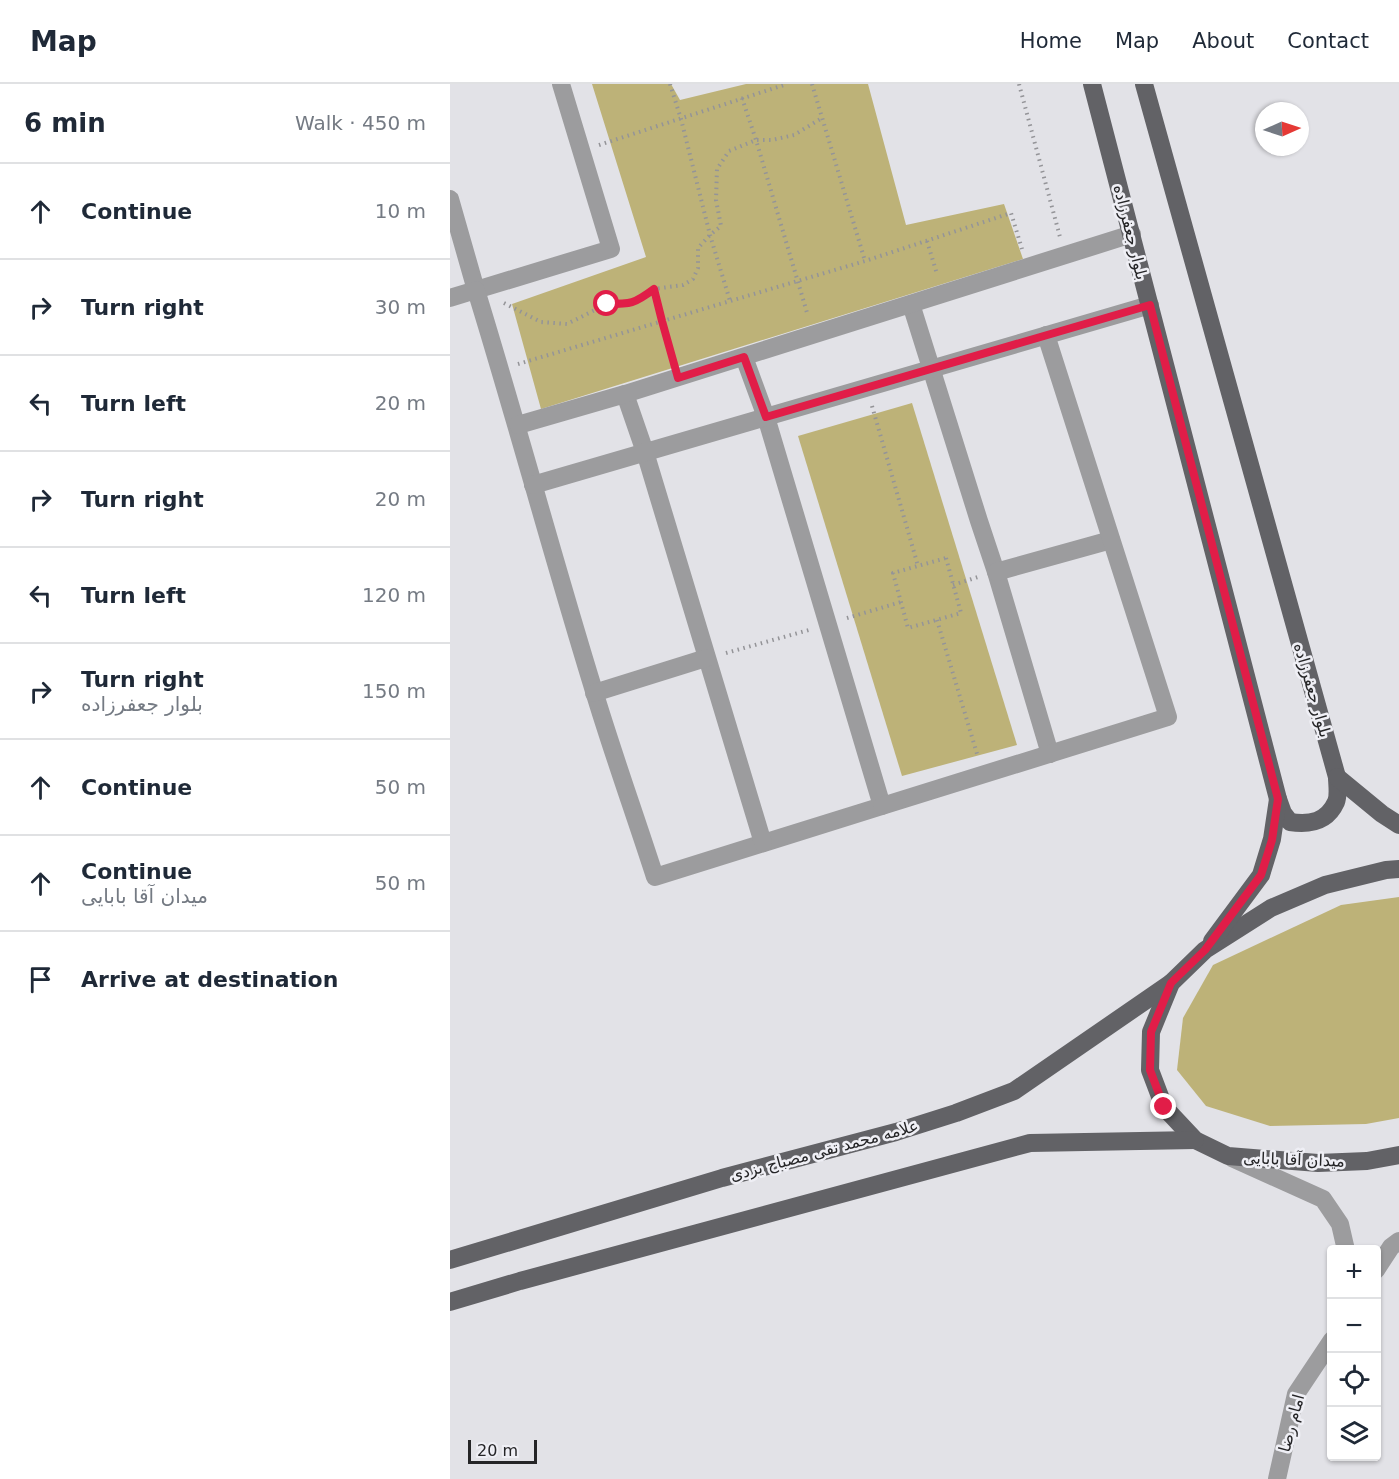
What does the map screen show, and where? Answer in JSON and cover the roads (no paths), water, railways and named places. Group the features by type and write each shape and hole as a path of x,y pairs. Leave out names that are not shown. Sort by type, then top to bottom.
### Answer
{"main road":[{"name":"بلوار جعفرزاده","path":"1092,84 1278,799"},
{"name":"بلوار جعفرزاده","path":"1144,84 1337,777"},
{"path":"1278,799 1283,813 1290,822 1314,823 1328,815 1337,800 1337,777"},
{"path":"1337,777 1399,825"},
{"path":"1205,950 1261,875 1272,840 1278,799"},
{"name":"میدان آقا بابایی","path":"1399,869 1325,885 1271,908 1205,950 1171,983 1151,1032 1150,1070 1164,1107 1195,1140 1228,1156 1318,1163 1367,1161 1399,1155"},
{"name":"علامه محمد تقی مصباح یزدی","path":"450,1260 722,1178 896,1132 1014,1092 1171,983"},
{"path":"450,1302 1030,1143 1195,1140"}],"street":[{"path":"450,298 611,249 561,84"},
{"path":"450,199 518,425 533,485 594,693 655,877 1168,717 1046,336"},
{"path":"518,425 678,378 1132,234"},
{"path":"911,304 996,572 1050,754"},
{"path":"533,485 1150,305"},
{"path":"744,357 766,417 882,806"},
{"path":"626,394 763,843"},
{"path":"996,572 1111,540"},
{"path":"594,693 706,658"},
{"path":"1228,1156 1323,1198 1340,1224 1345,1245"},
{"path":"1381,1263 1391,1247 1399,1240"},
{"name":"امام رضا","path":"1277,1479 1296,1394 1327,1348"}]}
